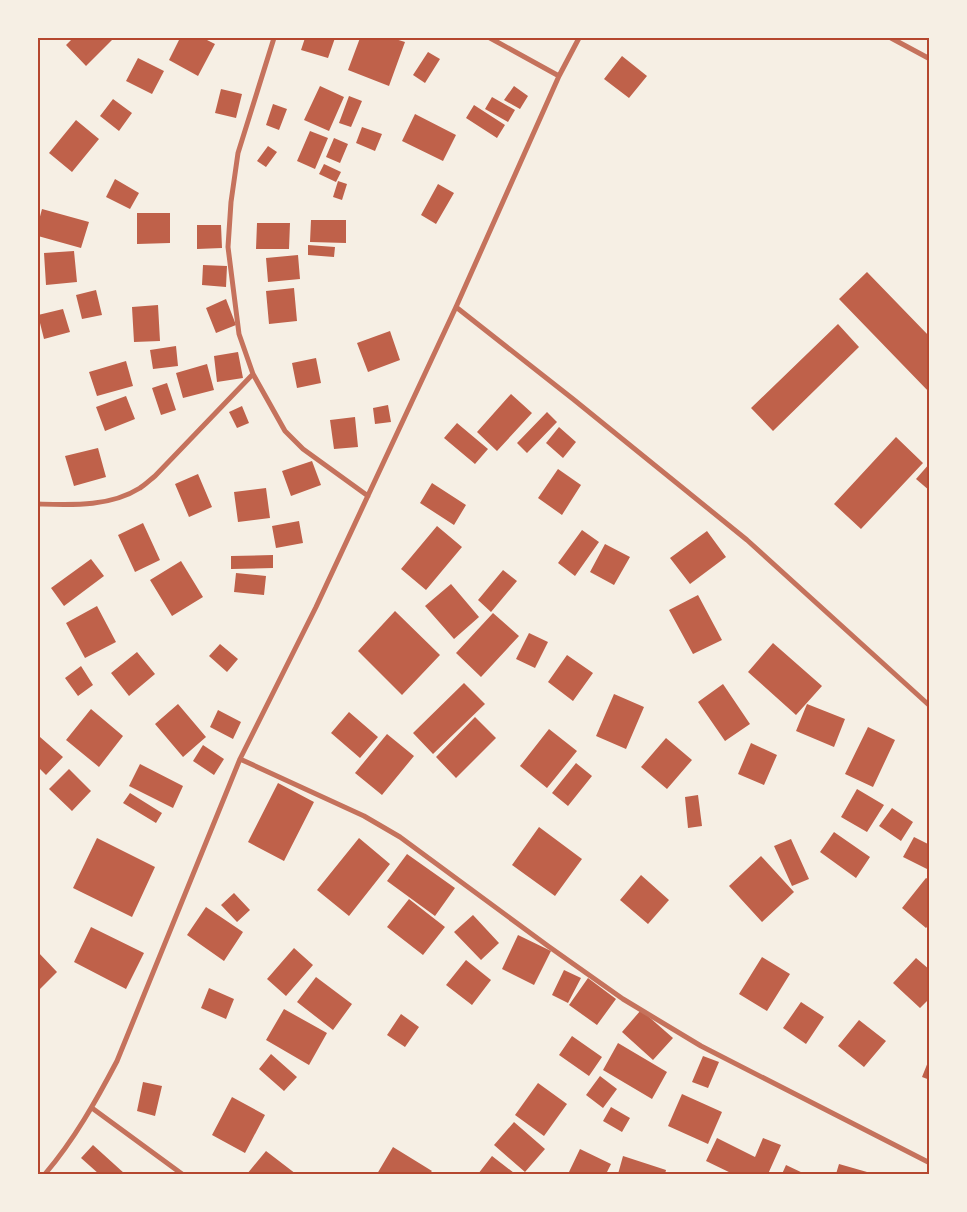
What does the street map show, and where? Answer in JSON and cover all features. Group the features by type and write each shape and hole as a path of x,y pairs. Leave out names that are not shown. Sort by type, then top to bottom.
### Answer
{"street":[{"path":"274,38 238,152 231,202 228,247 239,334 253,374 285,431 303,450 368,496"},
{"path":"490,38 559,76"},
{"path":"45,1174 57,1160 92,1108 117,1061 240,759 316,607 456,307 559,76 579,38"},
{"path":"891,38 930,59"},
{"path":"456,307 581,405 747,540 930,706"},
{"path":"38,504 73,505 110,501 140,488 155,476 253,374"},
{"path":"240,759 364,816 400,836 548,946 624,999 701,1046 930,1163"},
{"path":"92,1108 182,1174"}],"building":[{"path":"73,38 110,38 112,40 86,66 66,45"},
{"path":"180,38 203,38 215,44 198,76 169,60"},
{"path":"305,38 335,38 328,58 301,50"},
{"path":"360,38 392,38 405,42 389,86 348,70"},
{"path":"428,52 440,59 425,83 413,75"},
{"path":"622,56 647,76 629,98 604,79"},
{"path":"138,58 164,71 152,94 126,81"},
{"path":"320,86 344,97 329,131 304,120"},
{"path":"514,86 528,96 520,109 504,100"},
{"path":"221,89 242,94 236,118 215,113"},
{"path":"349,96 362,101 351,127 339,123"},
{"path":"492,97 515,110 508,122 485,109"},
{"path":"113,99 132,113 119,131 100,116"},
{"path":"273,104 287,109 279,130 266,125"},
{"path":"474,105 505,125 497,138 466,118"},
{"path":"415,114 456,135 443,161 402,141"},
{"path":"76,120 99,139 72,172 49,153"},
{"path":"362,127 382,134 375,151 356,143"},
{"path":"310,131 328,138 315,169 297,161"},
{"path":"334,138 348,144 340,163 326,157"},
{"path":"268,146 277,152 266,167 257,161"},
{"path":"324,164 341,172 336,182 319,174"},
{"path":"115,179 139,193 130,209 106,197"},
{"path":"338,181 347,184 342,200 333,197"},
{"path":"438,184 454,193 436,224 421,215"},
{"path":"42,209 89,222 81,248 38,236 38,224"},
{"path":"137,213 170,213 170,243 137,244"},
{"path":"311,220 346,220 346,243 310,242"},
{"path":"257,223 290,223 289,249 256,249"},
{"path":"197,225 221,225 222,248 197,249"},
{"path":"308,245 335,247 334,257 308,255"},
{"path":"74,251 77,282 46,285 44,253"},
{"path":"298,255 300,279 268,282 266,258"},
{"path":"203,265 227,266 226,287 202,285"},
{"path":"867,272 930,337 930,393 839,299"},
{"path":"294,288 297,321 269,324 266,291"},
{"path":"96,290 102,315 82,319 76,295"},
{"path":"226,299 236,325 216,333 206,308"},
{"path":"158,305 160,341 134,342 132,307"},
{"path":"63,309 70,332 44,339 38,315"},
{"path":"838,324 859,347 773,431 751,408"},
{"path":"390,331 400,360 368,372 357,343"},
{"path":"176,346 178,366 153,369 150,350"},
{"path":"238,352 243,378 217,382 214,356"},
{"path":"316,358 321,383 297,388 292,363"},
{"path":"126,361 133,386 97,396 89,372"},
{"path":"207,364 214,390 183,398 176,373"},
{"path":"167,383 176,410 161,415 152,388"},
{"path":"511,394 532,413 497,451 477,432"},
{"path":"126,396 135,419 105,431 96,407"},
{"path":"388,405 391,422 375,424 373,408"},
{"path":"242,406 249,423 237,428 229,412"},
{"path":"547,412 557,422 527,453 517,443"},
{"path":"355,417 358,447 334,449 330,420"},
{"path":"457,423 488,449 475,464 444,438"},
{"path":"559,427 576,442 563,458 546,443"},
{"path":"896,437 923,463 861,529 834,504"},
{"path":"98,448 106,477 74,486 65,456"},
{"path":"312,461 321,485 291,496 282,471"},
{"path":"930,463 930,491 916,479"},
{"path":"558,469 581,485 562,515 538,498"},
{"path":"198,474 212,507 189,517 175,484"},
{"path":"432,483 466,505 454,525 420,503"},
{"path":"266,488 270,518 238,522 234,492"},
{"path":"299,521 303,543 276,548 272,526"},
{"path":"143,523 160,560 135,572 118,535"},
{"path":"437,526 462,547 426,590 401,569"},
{"path":"582,530 599,542 575,576 558,563"},
{"path":"707,531 726,557 690,584 670,558"},
{"path":"605,544 630,557 614,585 590,572"},
{"path":"273,555 273,568 231,569 231,556"},
{"path":"91,559 104,576 64,606 51,588"},
{"path":"181,561 203,597 172,616 150,580"},
{"path":"503,570 517,581 491,612 478,600"},
{"path":"236,573 266,576 264,595 234,592"},
{"path":"451,584 479,617 454,639 425,606"},
{"path":"698,595 722,640 693,654 669,610"},
{"path":"97,606 116,642 85,658 66,623"},
{"path":"395,611 440,655 402,695 358,651"},
{"path":"493,613 519,636 481,677 456,653"},
{"path":"529,633 548,642 535,668 516,659"},
{"path":"773,643 822,686 796,715 748,672"},
{"path":"220,644 238,659 227,672 209,656"},
{"path":"137,652 155,674 129,696 111,673"},
{"path":"567,655 593,673 573,701 548,682"},
{"path":"81,666 93,685 78,696 65,678"},
{"path":"464,683 485,704 433,754 413,733"},
{"path":"723,684 750,724 725,741 698,702"},
{"path":"614,694 644,707 626,749 596,736"},
{"path":"178,704 206,737 183,757 155,724"},
{"path":"807,704 845,719 834,747 796,731"},
{"path":"91,709 123,736 99,767 66,740"},
{"path":"218,710 241,722 233,739 210,727"},
{"path":"349,712 378,737 360,758 331,733"},
{"path":"475,717 496,738 456,778 436,757"},
{"path":"868,727 895,740 873,787 845,774"},
{"path":"549,729 577,751 547,788 520,766"},
{"path":"387,734 414,756 382,795 355,773"},
{"path":"40,737 63,757 46,775 38,767 38,740"},
{"path":"666,738 692,760 667,789 641,767"},
{"path":"751,743 777,755 764,785 738,774"},
{"path":"203,745 224,759 214,775 193,761"},
{"path":"576,763 592,776 568,806 552,793"},
{"path":"140,764 183,786 173,808 129,786"},
{"path":"69,769 91,791 72,811 49,789"},
{"path":"278,783 314,802 284,861 248,842"},
{"path":"857,789 884,805 867,832 841,817"},
{"path":"130,793 162,813 156,823 123,803"},
{"path":"698,795 702,826 688,828 685,797"},
{"path":"892,808 913,822 901,841 879,826"},
{"path":"539,827 582,859 555,896 512,865"},
{"path":"834,832 870,857 856,878 820,852"},
{"path":"914,837 930,845 929,870 903,857"},
{"path":"97,838 155,867 132,917 73,888"},
{"path":"359,838 390,864 349,916 317,890"},
{"path":"791,839 809,879 792,886 774,846"},
{"path":"407,854 455,888 435,916 387,881"},
{"path":"761,856 794,892 762,922 729,886"},
{"path":"641,875 669,900 648,924 620,900"},
{"path":"926,878 930,880 930,924 926,928 902,908"},
{"path":"234,893 250,910 237,922 221,905"},
{"path":"409,899 445,927 423,955 387,927"},
{"path":"206,907 243,932 224,961 187,935"},
{"path":"473,915 499,943 481,960 454,932"},
{"path":"91,927 144,953 126,989 74,962"},
{"path":"518,935 551,951 534,985 502,969"},
{"path":"294,948 313,965 286,996 267,979"},
{"path":"38,952 57,972 38,991"},
{"path":"762,957 790,974 767,1011 739,994"},
{"path":"916,958 930,970 930,998 920,1008 893,983"},
{"path":"466,960 491,980 472,1005 446,985"},
{"path":"564,970 581,978 568,1003 552,995"},
{"path":"316,977 352,1004 333,1030 297,1002"},
{"path":"588,978 616,999 597,1025 569,1005"},
{"path":"209,988 234,999 226,1019 201,1008"},
{"path":"801,1002 824,1017 806,1044 783,1028"},
{"path":"284,1009 327,1033 309,1065 266,1040"},
{"path":"641,1010 673,1038 653,1060 622,1032"},
{"path":"401,1014 419,1027 405,1047 387,1035"},
{"path":"859,1020 886,1041 864,1067 838,1046"},
{"path":"572,1036 602,1057 589,1076 559,1055"},
{"path":"618,1043 667,1072 652,1099 603,1070"},
{"path":"271,1054 297,1077 284,1091 259,1069"},
{"path":"703,1056 719,1062 708,1088 692,1082"},
{"path":"930,1057 930,1080 922,1077"},
{"path":"600,1076 617,1089 603,1108 586,1095"},
{"path":"143,1082 162,1086 155,1116 137,1111"},
{"path":"538,1083 567,1104 544,1136 515,1115"},
{"path":"682,1094 722,1112 708,1144 668,1126"},
{"path":"232,1097 265,1115 245,1153 212,1135"},
{"path":"611,1107 630,1118 622,1132 603,1121"},
{"path":"514,1122 545,1149 525,1172 494,1145"},
{"path":"717,1138 755,1157 763,1138 781,1145 768,1174 733,1174 706,1161"},
{"path":"93,1145 125,1174 99,1174 81,1158"},
{"path":"393,1147 432,1171 429,1174 377,1174"},
{"path":"580,1149 611,1164 606,1174 574,1174 569,1172"},
{"path":"266,1151 296,1174 247,1174"},
{"path":"492,1156 514,1173 478,1174"},
{"path":"623,1156 666,1170 665,1174 618,1174"},
{"path":"839,1164 874,1174 836,1174"},
{"path":"786,1165 805,1174 782,1174"}]}
